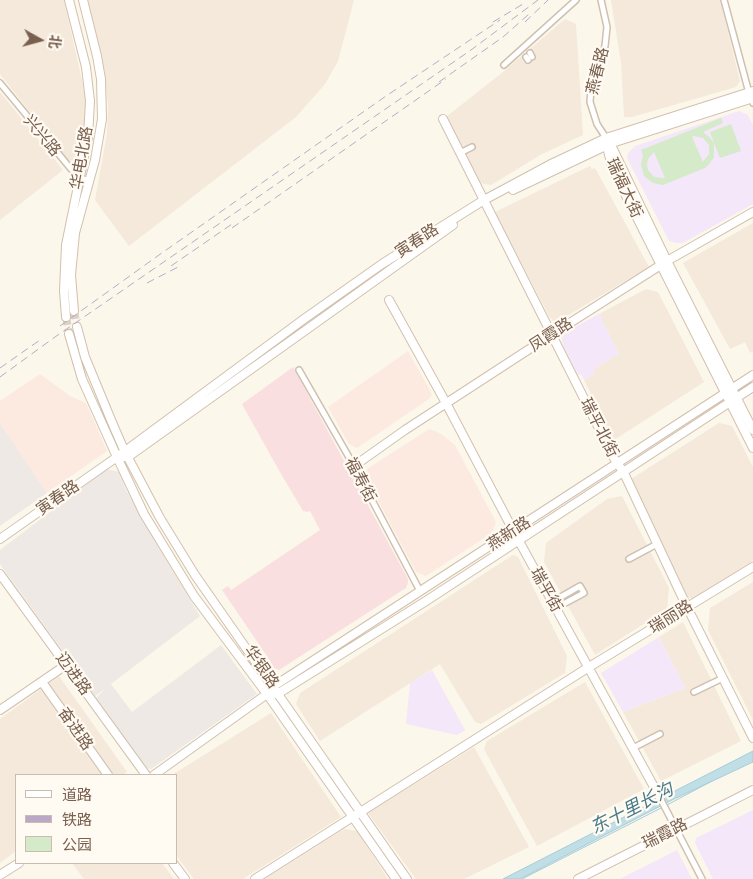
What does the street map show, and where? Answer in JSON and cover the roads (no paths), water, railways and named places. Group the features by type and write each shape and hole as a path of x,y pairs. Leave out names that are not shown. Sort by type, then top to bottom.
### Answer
{"street":[{"name":"华电北路","path":"66,317 64,274 66,245 88,138 90,101 86,67 69,0"},
{"name":"华电北路","path":"74,311 71,275 75,233 100,140 102,102 97,56 83,0"},
{"path":"504,65 527,54 576,0"},
{"name":"燕春路","path":"601,0 607,27 605,46 591,88 590,102 597,124 608,143"},
{"path":"724,0 752,97"},
{"name":"兴兴路","path":"0,83 80,178"},
{"name":"寅春路","path":"126,453 485,202 608,143 752,97"},
{"name":"瑞平北街","path":"443,119 551,335 616,462 623,471 687,607 753,738"},
{"name":"瑞福大街","path":"608,143 725,393 753,448"},
{"path":"460,153 472,147"},
{"path":"80,178 90,181"},
{"name":"凤霞路","path":"354,466 446,403 664,263 753,212"},
{"name":"瑞福大街","path":"664,263 733,388 753,430"},
{"name":"瑞平街","path":"389,300 659,796 702,879"},
{"path":"68,334 82,379 117,457 126,453 85,357 77,327"},
{"name":"福寿街","path":"298,370 354,466 420,591"},
{"name":"燕新路","path":"155,774 267,694 274,686 514,532 616,462 753,375"},
{"name":"燕新路","path":"279,694 753,387"},
{"name":"华银路","path":"126,453 160,518 196,574 274,686 396,879"},
{"name":"寅春路","path":"0,539 117,457"},
{"name":"华银路","path":"117,457 144,514 194,596 407,879"},
{"path":"629,559 657,544"},
{"name":"瑞丽路","path":"255,879 589,667 753,566"},
{"name":"迈进路","path":"0,574 145,774"},
{"path":"580,586 584,592 554,605 580,586"},
{"path":"0,710 66,665"},
{"path":"694,692 723,678"},
{"name":"奋进路","path":"42,682 107,774"},
{"path":"267,694 279,694"},
{"path":"633,748 660,734"},
{"name":"瑞霞路","path":"578,879 753,790"},
{"path":"0,875 17,864"},
{"path":"174,864 185,879"}],"water":[{"path":"753,751 753,762 672,800 520,879 503,879"}],"waterway":[{"name":"东十里长沟","path":"667,805 712,781"},
{"name":"东十里长沟","path":"522,879 663,807"}],"tunnel":[{"path":"74,311 77,327"},
{"path":"66,317 69,334"}],"railway":[{"path":"0,377 471,50 538,0"},
{"path":"525,22 548,0"},
{"path":"493,22 523,4"},
{"path":"439,82 503,37 529,14"},
{"path":"60,326 386,96 500,20"},
{"path":"232,228 446,79"},
{"path":"171,266 235,222"},
{"path":"147,283 180,266"},
{"path":"0,368 40,340"}]}
